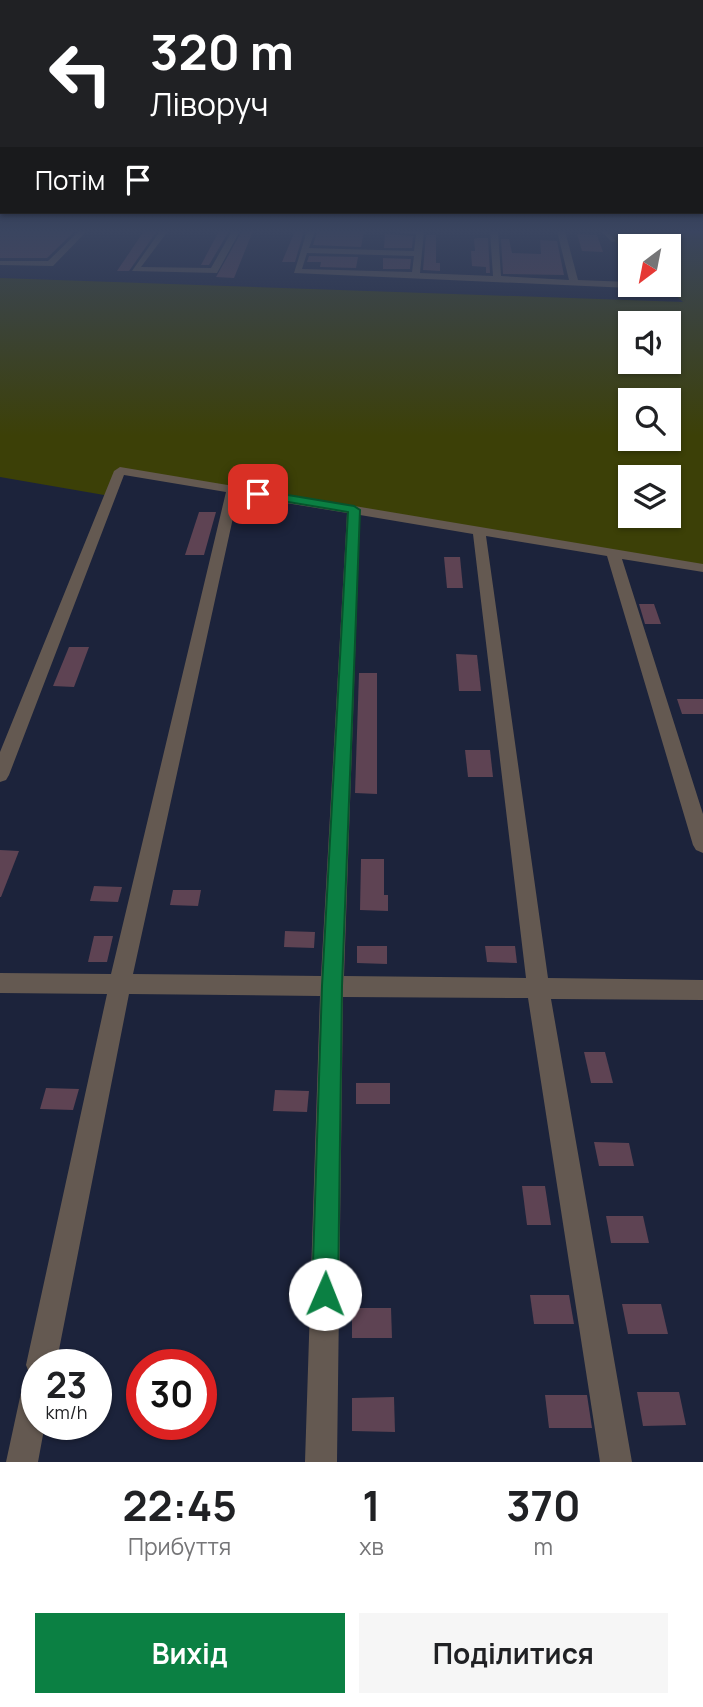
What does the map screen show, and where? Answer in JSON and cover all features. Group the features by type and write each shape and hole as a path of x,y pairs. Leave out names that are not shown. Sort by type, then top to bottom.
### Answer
{"street":[{"path":"0,775 120,471 703,568"},
{"path":"44,1349 120,984 233,490"},
{"path":"321,1462 332,986 354,510"},
{"path":"479,531 538,988 615,1462"},
{"path":"613,553 703,845"},
{"path":"0,983 703,989"},
{"path":"22,1462 26,1440"}],"green space":[{"path":"0,299 604,299 683,302 680,299 703,299 703,568 120,471 110,496 0,477"}],"building":[{"path":"199,512 216,512 204,555 185,555"},
{"path":"444,557 460,557 463,588 447,588"},
{"path":"639,604 654,604 661,624 645,624"},
{"path":"69,647 89,647 74,687 53,686"},
{"path":"456,654 477,655 481,691 459,691"},
{"path":"359,673 377,673 377,794 355,793"},
{"path":"677,699 703,699 703,714 682,714"},
{"path":"465,750 490,750 493,777 468,777"},
{"path":"0,850 19,851 1,897 0,897"},
{"path":"361,859 384,859 384,895 388,895 388,911 360,910"},
{"path":"94,886 122,887 118,902 90,901"},
{"path":"173,890 201,890 198,906 170,905"},
{"path":"285,931 315,932 314,948 284,947"},
{"path":"94,936 113,936 107,962 88,962"},
{"path":"357,946 387,946 387,964 357,963"},
{"path":"485,946 515,946 517,963 487,962"},
{"path":"584,1052 605,1052 613,1083 591,1083"},
{"path":"356,1083 390,1083 390,1104 356,1104"},
{"path":"46,1088 79,1089 73,1110 40,1109"},
{"path":"275,1090 309,1091 307,1112 273,1111"},
{"path":"594,1142 629,1143 634,1166 599,1166"},
{"path":"522,1186 545,1186 551,1225 527,1225"},
{"path":"606,1216 643,1216 649,1243 611,1243"},
{"path":"530,1295 569,1295 574,1324 534,1324"},
{"path":"622,1304 661,1304 668,1334 628,1334"},
{"path":"352,1308 391,1308 392,1338 352,1338"},
{"path":"637,1392 679,1392 686,1425 643,1426"},
{"path":"545,1395 587,1395 592,1428 549,1428"},
{"path":"394,1397 395,1432 352,1431 352,1398"}],"route":[{"path":"258,494 354,510 332,986 325,1294"}]}
